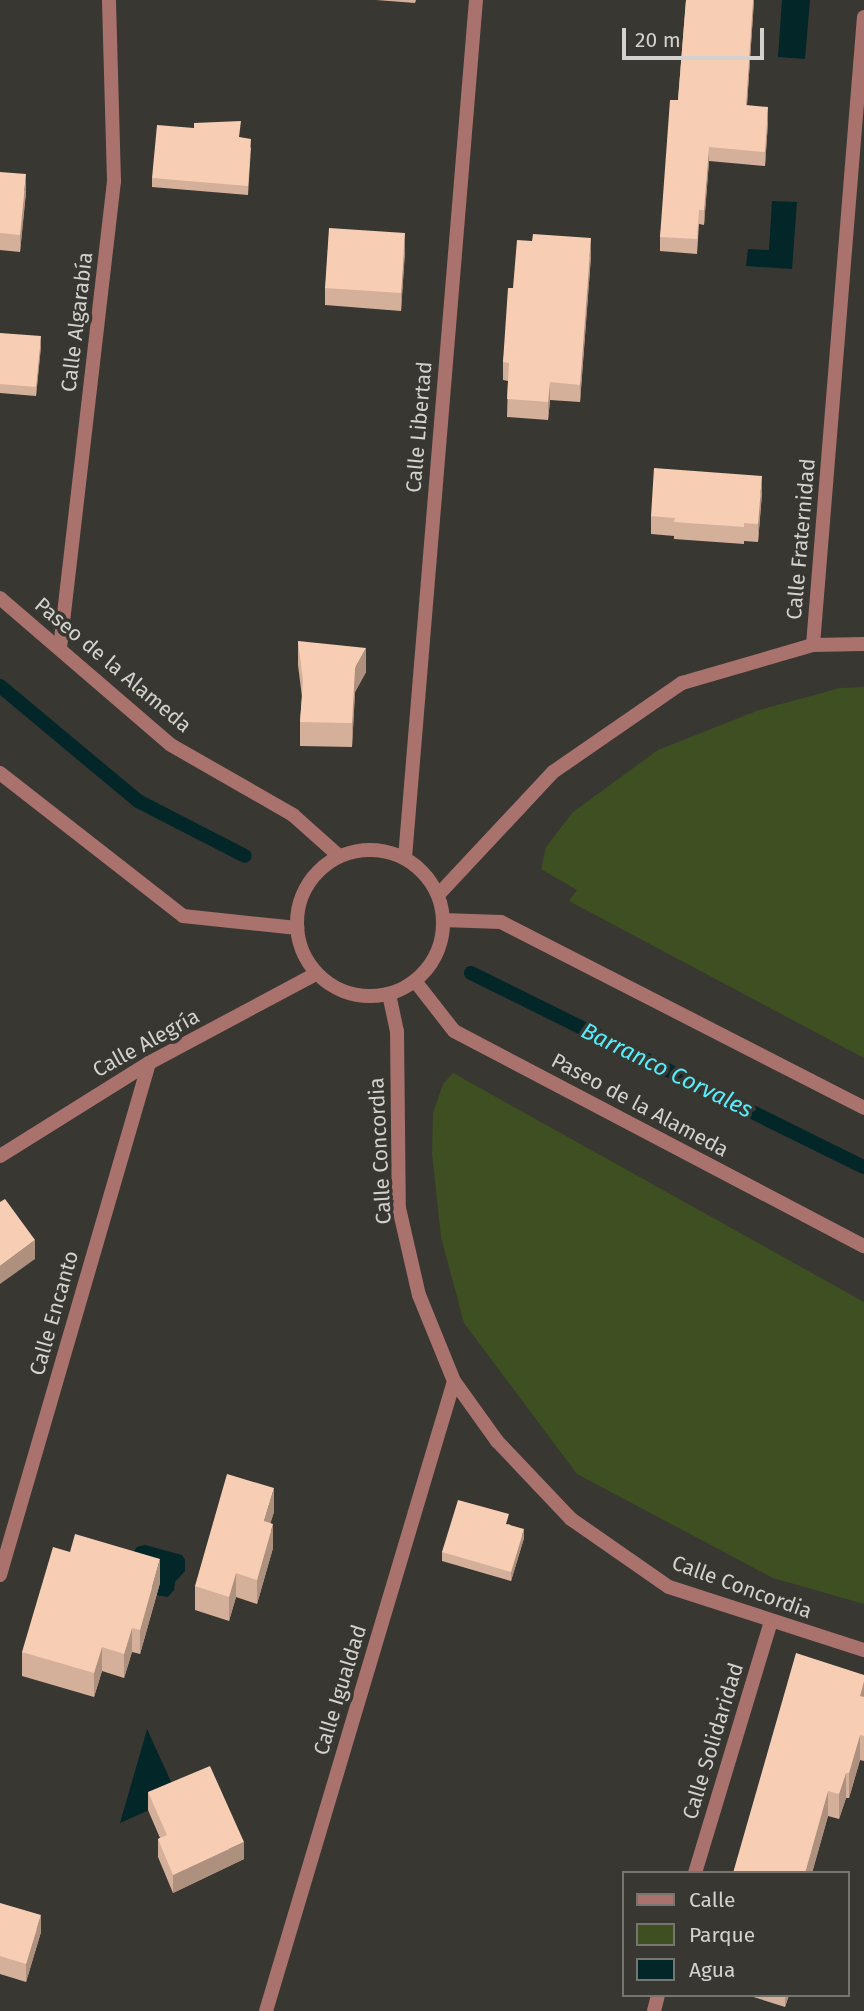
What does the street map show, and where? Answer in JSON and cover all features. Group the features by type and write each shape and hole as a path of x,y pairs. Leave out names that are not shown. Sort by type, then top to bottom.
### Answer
{"street":[{"name":"Calle Algarabía","path":"60,648 114,181 110,0"},
{"name":"Calle Libertad","path":"405,858 476,0"},
{"name":"Calle Fraternidad","path":"438,895 553,772 682,683 813,645 864,18"},
{"name":"Paseo de la Alameda","path":"0,598 171,745 293,815 339,856"},
{"path":"813,645 864,644"},
{"path":"0,773 183,916 296,928"},
{"path":"361,849 384,850 405,858 425,874 438,895 443,920 440,943 431,964 415,981 389,994 369,997 350,994 332,986 316,974 303,953 296,928 298,905 307,885 321,868 339,856 361,849"},
{"path":"443,920 501,922 864,1108"},
{"name":"Calle Alegría","path":"0,1156 149,1063 316,974"},
{"name":"Paseo de la Alameda","path":"415,981 454,1031 864,1246"},
{"name":"Calle Concordia","path":"389,994 397,1031 400,1208 419,1295 454,1381 497,1441 571,1519 669,1587 864,1650"},
{"name":"Calle Encanto","path":"0,1575 149,1063"},
{"name":"Calle Igualdad","path":"266,2011 454,1381"},
{"name":"Calle Solidaridad","path":"696,1871 771,1622"}],"green space":[{"path":"864,687 864,1058 569,901 577,890 541,869 546,847 573,812 658,750 759,710 840,688"},
{"path":"453,1073 864,1302 864,1604 773,1578 577,1474 464,1323 441,1237 432,1153 433,1113 443,1084"}],"water":[{"path":"782,0 810,0 805,59 778,57"},
{"path":"772,201 797,202 792,269 746,266 748,249 769,250"},
{"path":"145,1545 182,1555 185,1560 185,1571 175,1582 174,1590 168,1597 156,1595 132,1554 137,1547"},
{"path":"147,1729 178,1797 120,1823 144,1740"}],"building":[{"path":"686,0 753,0 746,105 768,107 765,152 709,147 704,210 699,210 697,239 660,237 670,100 678,100"},
{"path":"241,121 239,137 251,139 248,186 152,178 157,125 194,128 194,123"},
{"path":"0,172 26,174 20,235 0,233"},
{"path":"329,228 405,233 401,293 325,288"},
{"path":"533,234 591,238 580,385 550,382 548,402 507,399 509,363 503,362 508,288 513,288 517,240 532,241"},
{"path":"0,333 41,336 36,387 0,384"},
{"path":"654,468 762,476 758,524 744,523 744,527 674,522 675,518 651,516"},
{"path":"298,641 366,648 355,668 352,723 300,722 303,681"},
{"path":"5,1199 35,1240 0,1266 0,1202"},
{"path":"227,1474 274,1488 264,1521 273,1524 257,1580 236,1573 229,1597 195,1586"},
{"path":"458,1500 509,1514 506,1524 524,1529 511,1572 442,1552"},
{"path":"75,1534 160,1559 140,1630 132,1628 124,1654 102,1647 94,1673 22,1652 53,1547 70,1552"},
{"path":"796,1653 864,1675 860,1696 864,1697 864,1736 860,1735 849,1773 846,1773 839,1794 828,1791 806,1871 734,1871"},
{"path":"210,1766 244,1842 173,1875 158,1839 167,1835 148,1792"},
{"path":"0,1903 41,1915 26,1964 0,1956"}],"waterway":[{"name":"Barranco Corvales","path":"0,686 138,801 245,856"},
{"name":"Barranco Corvales","path":"471,973 864,1167"}]}
